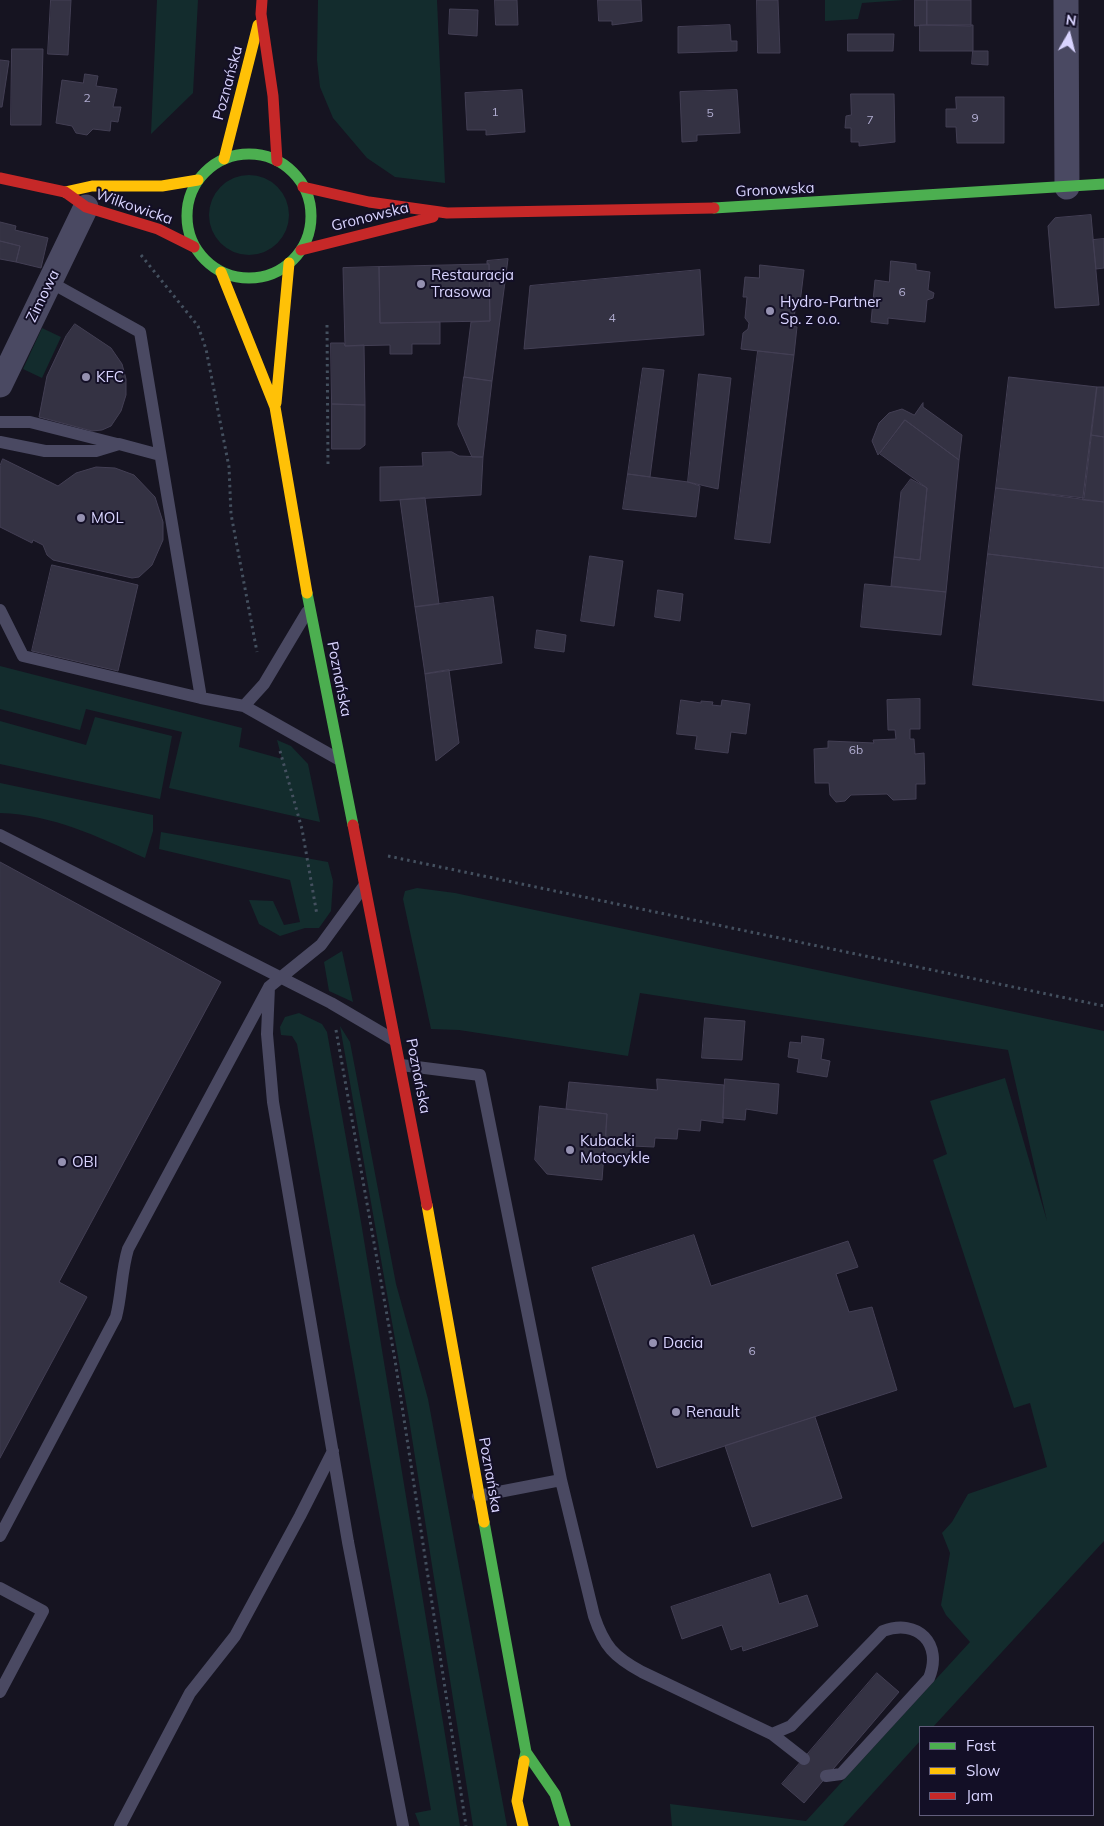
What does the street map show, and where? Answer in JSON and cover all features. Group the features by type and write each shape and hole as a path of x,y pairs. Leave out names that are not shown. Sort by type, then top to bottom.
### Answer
{"main road":[{"name":"Poznańska","path":"224,159 261,14 262,0"},
{"name":"Poznańska","path":"261,14 273,96 277,161"},
{"path":"250,154 277,161 292,172 303,187 310,213 307,238 301,250 289,263 273,273 256,278 238,278 220,272 206,262 194,247 188,230 186,213 190,195 198,180 210,168 224,159 250,154"},
{"name":"Wilkowicka","path":"0,178 65,192 86,206 158,229 194,247"},
{"name":"Wilkowicka","path":"65,192 92,186 162,186 198,180"},
{"name":"Gronowska","path":"303,187 369,202 447,213 710,208 1104,184"},
{"name":"Gronowska","path":"301,250 447,213"},
{"name":"Poznańska","path":"275,407 289,263"},
{"name":"Poznańska","path":"220,272 275,407 310,608 401,1065 526,1752 517,1800 523,1826"},
{"name":"Poznańska","path":"526,1752 555,1794 565,1826"}],"street":[{"path":"1066,0 1067,187"},
{"name":"Zimowa","path":"0,385 86,206"}],"lane":[{"path":"50,282 140,332 201,698"},
{"path":"0,422 30,422 160,455"},
{"path":"0,442 45,451 96,451 119,444"},
{"path":"244,706 264,684 310,608"},
{"path":"0,610 23,656 201,698 244,706 340,760"},
{"path":"0,835 331,1003 396,1042"},
{"path":"0,1536 116,1317 121,1298 121,1278 128,1249 269,987 321,945 365,885"},
{"path":"269,987 267,1034 273,1102 333,1451 403,1826"},
{"path":"401,1065 480,1075 561,1480 594,1616 609,1649 625,1662 642,1672 772,1734 804,1759"},
{"path":"120,1826 190,1693 235,1636 333,1451"},
{"path":"478,1496 561,1480"},
{"path":"0,1588 43,1611 0,1692"},
{"path":"772,1734 791,1726 875,1638 894,1627 905,1626 916,1630 931,1646 934,1656 933,1668 929,1678 841,1774 826,1776"}],"path":[{"path":"137,250 198,326 206,349 229,467 230,514 264,684"},
{"path":"327,326 328,466"},
{"path":"273,722 302,829 321,945"},
{"path":"357,850 1104,1006"},
{"path":"331,1003 395,1360 466,1826"}],"green space":[{"path":"157,0 198,0 193,93 151,134"},
{"path":"318,0 437,0 445,183 395,177 367,158 333,118 320,87 317,60"},
{"path":"825,0 904,0 862,3 858,19 825,21"},
{"path":"249,175 264,178 277,187 286,200 289,215 286,230 277,243 264,252 249,255 234,252 221,243 212,230 209,215 212,200 221,187 234,178"},
{"path":"42,328 61,337 42,378 23,369"},
{"path":"0,666 242,728 239,747 282,759 277,740 291,746 308,764 320,822 169,788 182,732 86,709 80,730 0,709"},
{"path":"95,717 172,736 160,799 0,764 0,721 86,745"},
{"path":"0,783 153,815 153,831 145,858 57,822 0,813"},
{"path":"161,832 328,862 333,881 331,911 319,928 305,928 280,936 259,924 249,900 273,901 284,925 300,922 290,880 159,849"},
{"path":"417,888 455,893 1104,1031 1104,1541 934,1726 919,1726 919,1742 843,1826 672,1826 670,1804 806,1821 970,1642 946,1615 941,1605 950,1553 942,1533 952,1522 968,1494 1047,1467 1030,1403 1014,1408 933,1160 947,1154 930,1101 1005,1078 1047,1221 1008,1050 640,993 628,1056 459,1030 431,1029 403,899 405,891"},
{"path":"342,951 353,1002 329,991 324,962"},
{"path":"299,1013 322,1024 327,1032 361,1222 460,1826 420,1826 415,1813 431,1810 297,1044 292,1036 281,1035 280,1027 285,1017"},
{"path":"340,1026 350,1042 396,1284 428,1399 507,1826 473,1826 409,1419"}],"building":[{"path":"51,0 71,0 68,55 48,54"},
{"path":"495,0 517,0 518,25 496,25"},
{"path":"598,0 641,0 642,21 612,25 612,21 599,21"},
{"path":"757,0 778,0 780,53 758,53"},
{"path":"915,0 927,0 927,25 915,26"},
{"path":"927,0 971,0 971,26 927,25"},
{"path":"450,9 478,10 477,36 449,34"},
{"path":"730,25 731,41 737,41 737,51 678,53 678,27"},
{"path":"920,25 973,25 973,51 920,51"},
{"path":"848,34 894,34 893,51 848,51"},
{"path":"12,49 43,49 41,125 11,125"},
{"path":"973,51 988,51 988,65 972,64"},
{"path":"0,60 9,61 2,107 0,107"},
{"path":"85,74 98,76 96,86 117,89 113,107 121,107 118,122 111,121 110,131 93,129 87,135 76,133 72,126 56,123 62,80 83,83"},
{"path":"522,90 525,132 486,135 486,130 467,130 465,93"},
{"path":"737,90 740,133 697,135 697,141 682,142 680,92"},
{"path":"851,94 894,94 895,142 859,146 859,142 851,142 851,128 845,128 846,116 851,115"},
{"path":"956,97 1004,97 1004,143 957,143 956,127 946,127 946,109 956,109"},
{"path":"1091,215 1099,305 1055,308 1048,226 1055,218"},
{"path":"0,222 16,226 15,230 48,238 41,268 16,262 20,246 0,241"},
{"path":"1104,239 1104,268 1096,269 1093,240"},
{"path":"0,241 20,246 16,262 0,259"},
{"path":"508,259 492,381 464,377 471,322 490,321 489,264 487,264 487,261"},
{"path":"891,261 916,264 916,270 930,272 928,290 934,293 933,298 927,300 925,322 888,318 888,324 871,322 875,280 889,282"},
{"path":"489,264 490,321 380,323 379,267"},
{"name":"Hydro-Partner Sp. z o.o.","path":"760,265 804,270 800,303 796,303 793,326 797,327 794,355 741,349 743,333 748,329 749,323 745,318 747,297 743,297 745,277 759,278"},
{"path":"379,267 380,323 440,322 440,344 412,344 412,354 390,354 390,345 345,346 343,268"},
{"path":"700,270 704,335 524,349 530,286"},
{"name":"KFC","path":"75,324 111,348 122,364 126,379 126,395 121,411 111,426 102,430 92,431 39,417 47,376 66,336"},
{"path":"331,343 344,343 345,346 364,345 365,405 332,404"},
{"path":"758,351 794,355 770,543 735,539"},
{"path":"643,368 664,370 650,477 628,474"},
{"path":"699,374 731,378 718,489 688,482"},
{"path":"464,377 492,381 483,457 472,457 458,425"},
{"path":"1009,377 1097,387 1084,498 996,488"},
{"path":"1097,387 1104,387 1104,437 1091,435"},
{"path":"923,403 923,407 962,435 959,460 905,420 878,455 872,441 879,423 889,413 902,409 914,415"},
{"path":"332,404 365,405 365,445 360,449 332,449"},
{"path":"905,420 959,460 946,592 891,586 894,557 920,560 927,488 880,454"},
{"path":"1091,435 1104,437 1104,502 1083,500"},
{"path":"452,452 459,456 483,457 481,495 380,501 380,467 423,466 422,453"},
{"name":"MOL","path":"3,459 58,486 76,473 96,467 115,468 134,475 155,497 163,522 163,540 152,565 139,577 132,578 53,560 47,555 43,545 33,540 32,543 0,527 0,466"},
{"path":"628,474 688,482 700,486 696,517 623,509"},
{"path":"911,479 927,488 920,560 894,557 901,492"},
{"path":"996,488 1104,502 1104,568 988,554"},
{"path":"425,498 439,604 415,607 400,500"},
{"path":"988,554 1104,568 1104,701 973,685"},
{"path":"590,556 623,561 614,626 581,621"},
{"path":"52,565 138,585 118,671 32,651"},
{"path":"865,584 946,592 941,635 861,627"},
{"path":"658,590 683,594 680,621 655,617"},
{"path":"493,597 502,663 425,674 415,607"},
{"path":"537,630 566,635 564,652 535,648"},
{"path":"449,670 459,743 436,761 425,674"},
{"path":"920,699 920,729 910,729 910,739 914,739 915,754 924,753 925,784 916,784 916,799 893,800 887,794 851,795 845,801 836,802 830,795 829,783 815,783 814,749 828,748 828,741 874,743 873,740 896,739 895,730 888,730 887,700"},
{"path":"681,700 701,703 701,701 713,702 712,705 721,706 722,700 750,704 746,734 731,732 728,753 695,749 697,736 677,734"},
{"name":"OBI","path":"0,862 221,982 59,1282 87,1297 0,1458"},
{"path":"705,1018 745,1021 742,1060 702,1058"},
{"path":"802,1036 824,1039 821,1059 830,1061 827,1077 797,1072 799,1059 788,1057 790,1042 801,1043"},
{"path":"657,1079 724,1085 723,1123 701,1120 700,1131 678,1129 677,1139 655,1138 654,1147 632,1146 631,1156 605,1154 607,1114 566,1109 569,1082 657,1090"},
{"path":"725,1079 779,1084 777,1114 746,1109 745,1120 723,1118"},
{"path":"540,1106 607,1114 602,1180 547,1174 535,1160"},
{"path":"694,1235 711,1286 848,1241 858,1267 836,1274 849,1312 872,1307 897,1390 657,1468 592,1268"},
{"path":"815,1417 842,1498 752,1527 725,1446"},
{"path":"770,1574 779,1604 807,1595 818,1626 743,1651 742,1646 731,1650 722,1625 682,1639 671,1607"},
{"path":"877,1673 899,1692 804,1803 782,1784"}],"traffic: fast":[{"path":"249,154 273,159 293,172 306,192 311,216 306,240 293,260 273,273 249,278 225,273 205,260 192,240 187,216 192,192 205,172 225,159 249,154"},
{"path":"714,208 1104,184"},
{"path":"307,593 353,825"},
{"path":"484,1522 526,1752 524,1761"},
{"path":"526,1752 555,1794 565,1826"}],"traffic: slow":[{"path":"224,159 258,25"},
{"path":"65,192 92,186 162,186 198,180"},
{"path":"276,403 289,263"},
{"path":"221,272 275,407 307,593"},
{"path":"427,1205 484,1522"},
{"path":"523,1826 517,1801 524,1761"}],"traffic: jam":[{"path":"262,0 261,14 273,96 277,161"},
{"path":"0,178 65,192 86,207 158,229 194,247"},
{"path":"303,187 369,202 447,213 714,208"},
{"path":"301,250 433,217"},
{"path":"353,825 427,1205"}],"place":[{"name":"Restauracja Trasowa","path":"421,284"},
{"name":"Hydro-Partner Sp. z o.o.","path":"770,311"},
{"name":"KFC","path":"86,377"},
{"name":"MOL","path":"81,518"},
{"name":"Kubacki Motocykle","path":"570,1150"},
{"name":"OBI","path":"62,1162"},
{"name":"Dacia","path":"653,1343"},
{"name":"Renault","path":"676,1412"}]}
